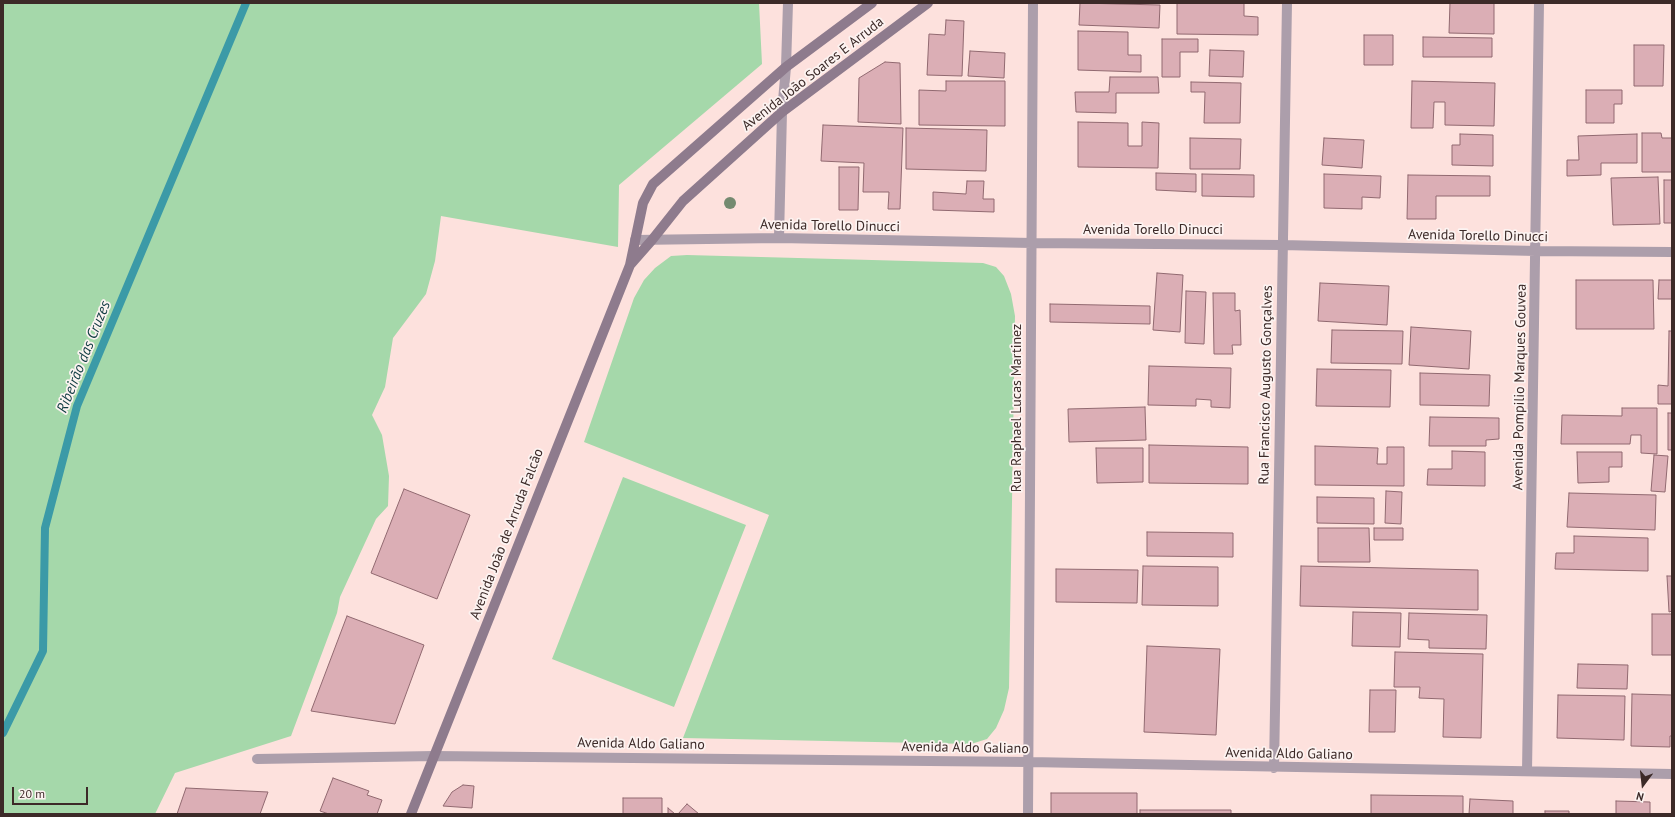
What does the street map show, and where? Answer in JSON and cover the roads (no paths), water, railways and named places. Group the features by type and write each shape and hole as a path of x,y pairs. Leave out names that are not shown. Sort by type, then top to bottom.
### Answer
{"street":[{"path":"779,238 782,112 786,67 788,3"},
{"name":"Avenida João Soares E Arruda","path":"630,265 643,203 653,184 786,67 872,3"},
{"name":"Avenida João Soares E Arruda","path":"630,265 683,201 782,112 928,3"},
{"name":"Rua Raphael Lucas Martinez","path":"1028,814 1033,3"},
{"name":"Rua Francisco Augusto Gonçalves","path":"1274,768 1287,3"},
{"name":"Avenida Pompilio Marques Gouvea","path":"1527,771 1536,251 1538,3"},
{"name":"Avenida Torello Dinucci","path":"635,240 779,238 1032,244 1672,252"},
{"name":"Avenida João de Arruda Falcão","path":"411,814 630,265"},
{"name":"Avenida Aldo Galiano","path":"257,759 434,756 1028,762 1274,768 1672,774"}],"waterway":[{"name":"Ribeirão das Cruzes","path":"3,733 43,651 45,528 77,406 246,3"}]}
